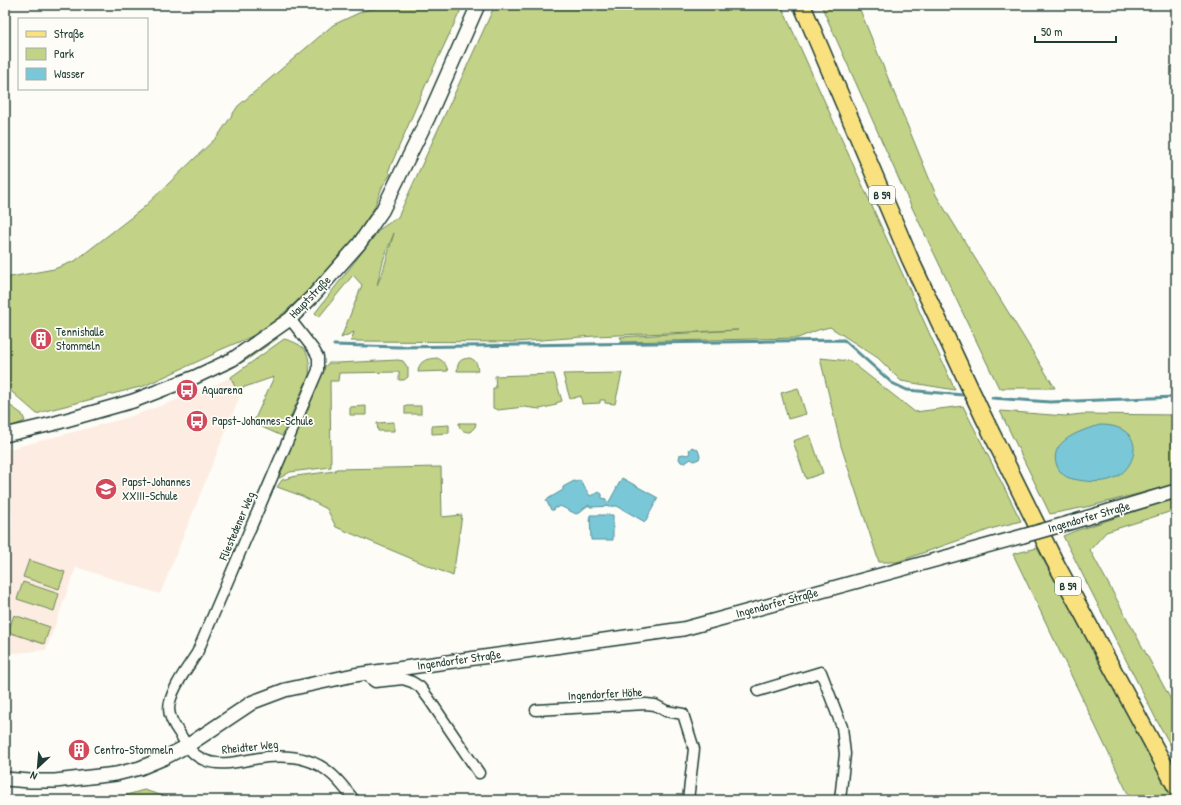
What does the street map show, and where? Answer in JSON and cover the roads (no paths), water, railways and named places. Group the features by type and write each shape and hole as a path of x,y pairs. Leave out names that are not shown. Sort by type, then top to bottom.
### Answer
{"main road":[{"name":"B 59","path":"802,5 910,259 983,416 1054,560 1176,787"}],"street":[{"name":"Hauptstraße","path":"5,435 52,424 133,401 195,377 233,358 290,319 312,297 359,244 382,211 428,118 478,5"},
{"name":"Fliestedener Weg","path":"187,746 174,725 169,709 174,690 197,653 318,370 318,357 290,319"},
{"name":"Ingendorfer Straße","path":"5,779 55,781 116,774 140,768 164,758 187,746 253,702 285,690 369,672 683,629 1023,536 1176,491"},
{"name":"Ingendorfer Straße","path":"369,672 371,679 375,682 403,679 420,687 479,773"},
{"path":"758,690 821,672 842,727 845,754 840,800"},
{"name":"Ingendorfer Höhe","path":"536,710 646,704 655,705 666,711 683,714 694,749 688,800"},
{"name":"Rheidter Weg","path":"187,746 200,758 215,764 266,757 291,756 308,760 326,769 341,782 354,800"}],"water":[{"path":"1100,425 1123,430 1132,440 1134,453 1132,460 1124,472 1113,479 1096,482 1070,478 1064,475 1057,466 1055,457 1061,443 1084,430"},
{"path":"692,447 698,450 700,456 699,459 694,461 691,459 685,463 681,462 679,459 680,455 687,455 690,453 689,450"},
{"path":"622,478 658,498 645,522 617,506 590,507 589,505 581,512 576,514 560,506 558,508 556,507 554,510 551,510 546,500 563,490 563,487 574,481 576,482 580,480 590,496 599,492 602,494 602,498 606,499 606,502 609,502"},
{"path":"590,515 613,515 613,540 591,540"}],"waterway":[{"path":"334,345 399,347 844,340 892,383 907,390 963,395"},
{"path":"992,398 1050,402 1176,397"}],"place":[{"name":"Tennishalle Stommeln","path":"41,339"},
{"name":"Aquarena","path":"187,390"},
{"name":"Papst-Johannes-Schule","path":"197,421"},
{"name":"Papst-Johannes XXIII-Schule","path":"106,489"},
{"name":"Centro-Stommeln","path":"79,750"}]}
